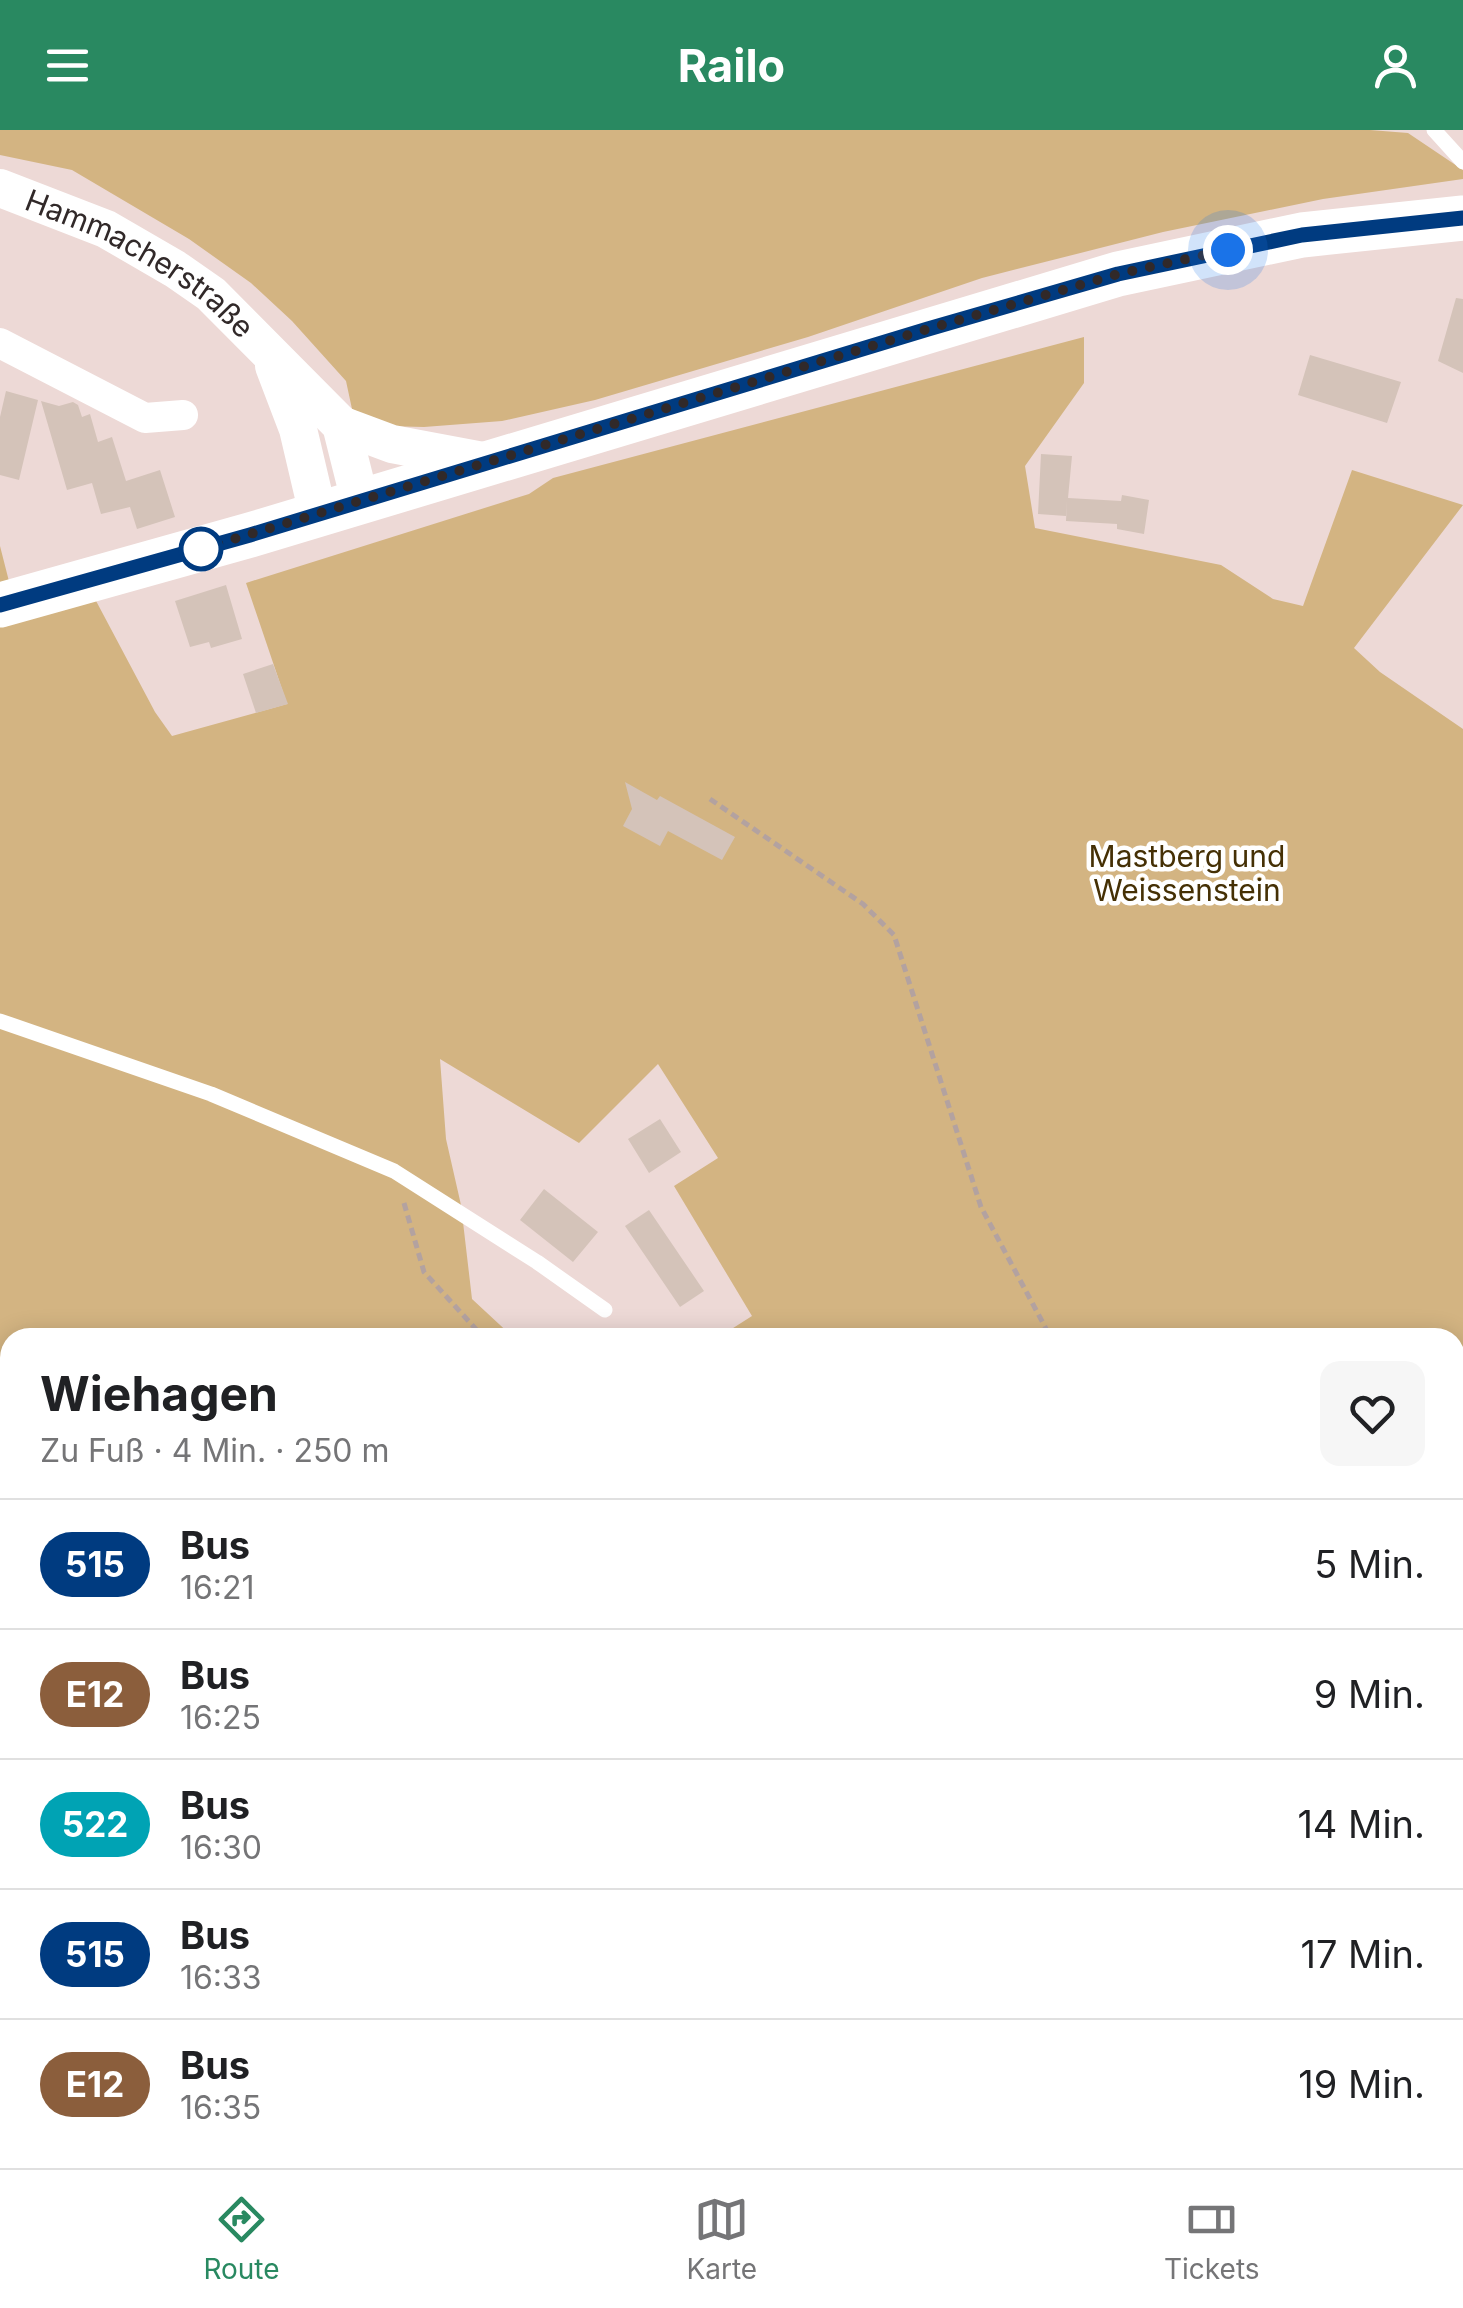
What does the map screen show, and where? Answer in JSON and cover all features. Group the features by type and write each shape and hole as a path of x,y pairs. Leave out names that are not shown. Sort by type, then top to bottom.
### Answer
{"main road":[{"path":"0,605 318,514 1118,274 1302,235 1463,218"}],"street":[{"name":"Hammacherstraße","path":"0,188 72,214 149,253 210,294 342,425 392,444 488,462"},
{"path":"0,343 145,418 183,415"},
{"name":"Hammacherstraße","path":"270,354 298,430 318,514"},
{"path":"342,425 360,501"}],"lane":[{"path":"1434,130 1463,162"},
{"path":"0,1021 211,1094 394,1171 538,1262 605,1310"}],"path":[{"path":"710,799 863,904 894,935 981,1207 1046,1328"},
{"path":"394,1171 424,1272 475,1328"}],"green space":[{"path":"0,130 1370,130 1408,133 1463,170 1463,179 1323,199 1163,232 982,278 808,337 595,400 502,421 385,426 352,409 346,381 251,283 189,239 72,170 0,155"},
{"name":"Mastberg und Weissenstein","path":"1084,337 1084,383 1025,466 1035,528 1221,565 1273,599 1303,606 1352,470 1463,505 1354,648 1380,672 1463,729 1463,1328 733,1328 752,1316 674,1186 718,1158 658,1064 579,1143 440,1059 446,1139 461,1205 472,1299 503,1328 0,1328 0,546 14,601 86,582 155,712 172,736 287,704 246,583 529,494 553,478"}],"building":[{"path":"1456,298 1463,299 1463,373 1438,361"},
{"path":"1310,355 1401,382 1387,423 1298,395"},
{"path":"6,391 38,400 19,480 0,475 0,417"},
{"path":"41,401 59,406 73,402 82,417 90,414 98,442 112,437 126,481 160,470 175,517 137,529 130,507 101,514 92,483 67,490"},
{"path":"1041,454 1072,456 1068,498 1121,501 1122,495 1149,500 1144,534 1117,529 1117,524 1066,521 1067,500 1066,516 1038,514"},
{"path":"226,585 242,639 211,648 209,642 190,647 175,601"},
{"path":"273,664 288,704 256,713 243,674"},
{"path":"625,782 657,800 660,796 735,837 722,860 668,831 660,846 623,826 632,809"},
{"path":"660,1119 681,1152 649,1173 628,1139"},
{"path":"544,1189 598,1232 573,1262 520,1220"},
{"path":"649,1210 704,1291 680,1307 625,1226"}],"bus line":[{"name":"515","path":"0,605 250,535 1118,274 1302,235 1463,218"}],"route":[{"path":"201,549 928,329 1118,274 1228,250"}]}
